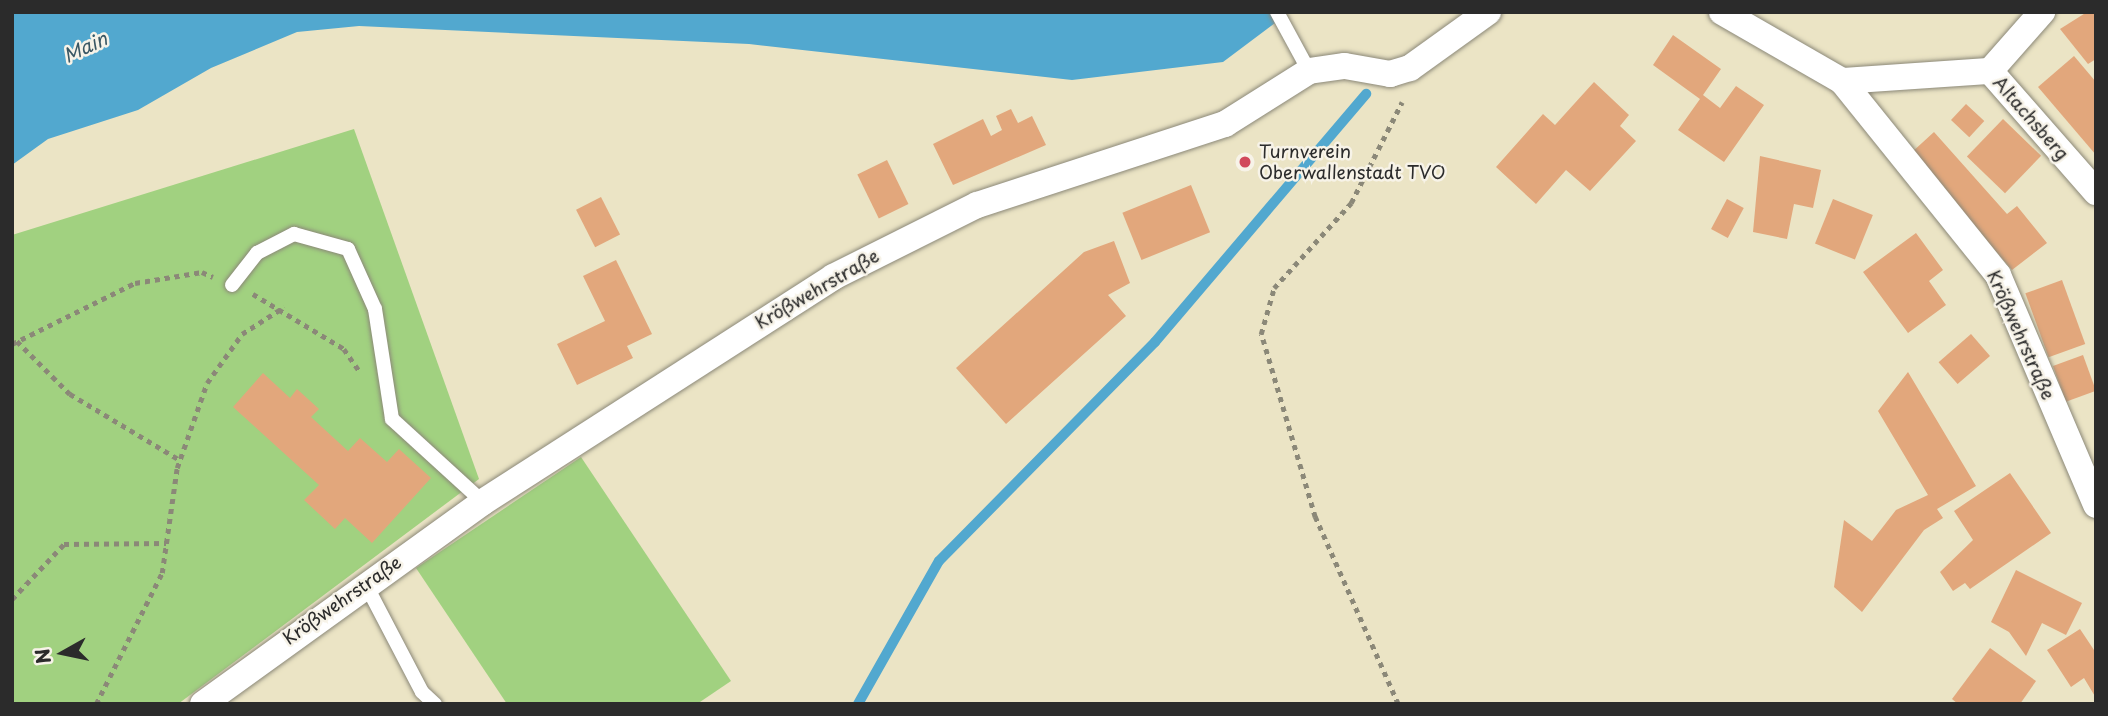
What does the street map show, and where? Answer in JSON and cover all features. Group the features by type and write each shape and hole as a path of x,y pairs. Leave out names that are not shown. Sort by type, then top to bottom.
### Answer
{"street":[{"name":"Krößwehrstraße","path":"203,704 365,583 483,502 833,276 977,205 1225,124 1309,71 1345,66 1390,74 1410,68 1488,12"},
{"name":"Krößwehrstraße","path":"1722,12 1842,81 1998,275 2096,505"},
{"name":"Altachsberg","path":"2042,12 1990,71 2096,192"},
{"path":"1842,81 1990,71"}],"lane":[{"path":"1277,12 1309,71"},
{"path":"232,285 257,253 294,234 348,249 375,309 392,419 483,502"},
{"path":"365,583 422,692 435,704"}],"path":[{"path":"1398,704 1315,517 1261,334 1274,288 1351,203 1406,94 1410,68"},
{"path":"180,460 70,394 14,343 135,283 202,272 284,307 344,349 364,379"},
{"path":"96,704 162,573 180,460 207,383 242,334 284,307"},
{"path":"12,599 64,544 166,543"}],"green space":[{"path":"354,129 479,479 178,704 12,704 12,235"},
{"path":"581,457 731,681 697,704 507,704 416,568"}],"water":[{"name":"Main","path":"12,12 1270,12 1275,23 1223,62 1072,80 749,44 359,26 297,32 211,68 138,110 48,139 12,165"}],"building":[{"path":"2087,12 2096,12 2096,59 2088,64 2060,29"},
{"path":"1673,35 1721,69 1703,95 1720,108 1736,86 1764,105 1724,162 1678,130 1700,99 1653,65"},
{"path":"2074,56 2096,82 2096,155 2038,87"},
{"path":"1594,82 1629,115 1620,126 1636,141 1590,191 1566,170 1536,204 1496,167 1543,114 1555,125"},
{"path":"1966,104 1984,121 1969,137 1951,120"},
{"path":"1011,109 1018,123 1032,116 1046,145 953,185 933,144 983,119 991,136 1002,130 996,116"},
{"path":"2003,119 2041,156 2005,193 1967,156"},
{"path":"1934,132 2007,214 2017,206 2047,243 2012,270 1911,153"},
{"path":"1760,156 1821,170 1813,208 1794,204 1787,239 1753,232"},
{"path":"887,160 908,204 879,219 857,174"},
{"path":"1191,185 1210,232 1141,260 1122,213"},
{"path":"601,197 620,234 595,247 576,210"},
{"path":"1727,199 1744,208 1728,238 1711,229"},
{"path":"1833,199 1873,215 1855,260 1815,244"},
{"path":"1916,233 1943,270 1929,281 1946,305 1908,333 1863,272"},
{"path":"1114,241 1130,283 1108,295 1126,316 1006,424 956,368 1084,252"},
{"path":"616,260 652,334 627,346 633,358 577,385 557,344 605,321 583,276"},
{"path":"2062,280 2085,344 2049,357 2025,293"},
{"path":"1971,334 1990,356 1958,384 1939,362"},
{"path":"2083,355 2096,391 2066,402 2053,366"},
{"path":"1908,372 1976,486 1937,509 1943,518 1924,530 1862,612 1834,587 1844,520 1872,541 1896,510 1928,495 1878,411"},
{"path":"263,373 290,398 297,389 319,409 311,417 348,451 360,438 387,462 399,449 431,478 372,543 345,518 335,529 304,500 319,485 233,407"},
{"path":"2010,473 2051,533 1970,589 1965,583 1953,591 1940,572 1973,540 1954,511"},
{"path":"2016,570 2082,603 2066,635 2042,623 2026,656 2009,632 1991,622"},
{"path":"2080,629 2096,653 2096,698 2084,678 2071,687 2047,650"},
{"path":"1990,648 2036,681 2020,704 1958,704 1952,699"}],"waterway":[{"path":"858,704 939,561 1155,342 1366,94"}],"place":[{"name":"Turnverein Oberwallenstadt TVO","path":"1245,162"}]}
